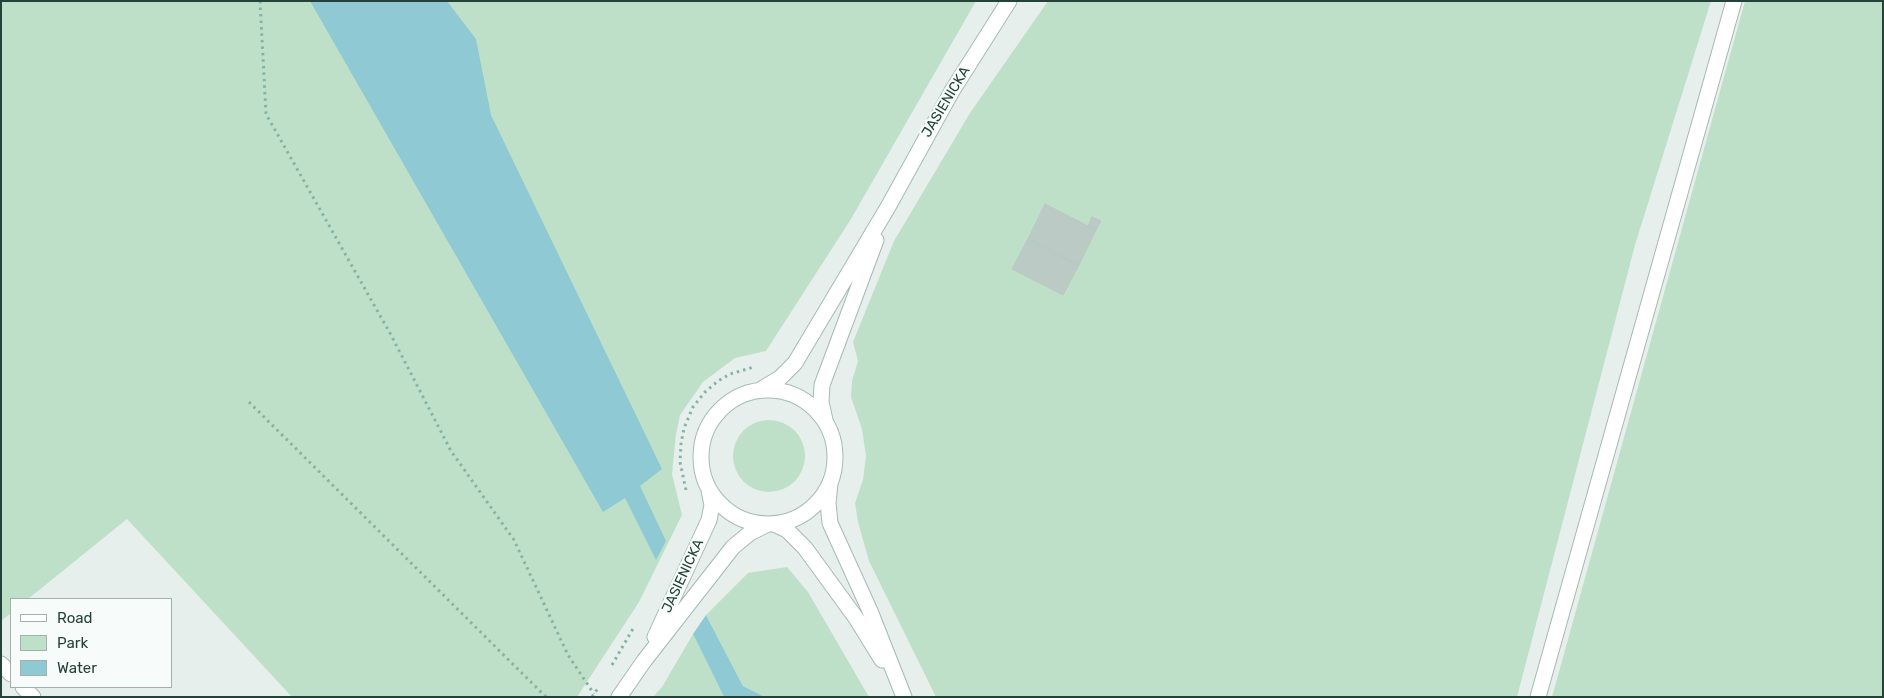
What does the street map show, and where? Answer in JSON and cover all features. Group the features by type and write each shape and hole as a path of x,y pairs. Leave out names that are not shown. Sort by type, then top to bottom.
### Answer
{"main road":[{"name":"JASIENICKA","path":"760,390 780,378 795,363 888,206 952,91 1010,1"},
{"path":"1538,697 1734,1"},
{"name":"JASIENICKA","path":"826,424 821,402 822,385 888,206"},
{"path":"771,524 796,519 810,510 822,498 830,483 835,467 835,450 826,424 816,410 798,397 776,390 760,390 745,394 729,403 716,414 710,424 703,439 701,456 703,472 709,488 718,502 736,516 751,522 771,524 787,530 805,548 856,618 904,697"},
{"path":"830,483 828,503 830,523 870,611 904,697"},
{"name":"JASIENICKA","path":"644,661 709,520 712,505 709,488"},
{"name":"JASIENICKA","path":"619,697 644,661 732,547 750,533 771,524"},
{"path":"1,664 10,673"},
{"path":"24,688 33,697"}],"path":[{"path":"260,1 266,114 391,335 451,451 514,540 568,654 596,697"},
{"path":"249,402 546,697"}],"green space":[{"path":"1,1 976,1 851,219 766,351 735,358 703,382 680,415 672,474 682,515 639,602 577,697 292,697 127,519 29,598 10,598 10,614 1,621"},
{"path":"1048,1 1711,1 1635,245 1517,697 936,697 869,561 858,522 855,503 863,480 866,456 862,429 851,397 852,381 858,361 853,342 894,241 970,113"},
{"path":"1745,1 1883,1 1883,697 1552,697"},
{"path":"762,420 776,420 795,430 805,449 805,463 795,482 776,492 762,492 743,482 733,463 733,449 743,430"},
{"path":"787,567 808,592 869,697 765,697 743,686 706,615 748,573"},
{"path":"693,634 724,697 653,697 662,687"}],"water":[{"path":"310,1 447,1 476,39 491,115 662,469 640,486 666,541 656,560 625,498 603,512"},
{"path":"706,615 743,686 765,697 724,697 693,634"}],"building":[{"path":"1045,204 1096,230 1079,265 1028,239"},
{"path":"1092,217 1101,221 1096,230 1088,226"},
{"path":"1028,239 1079,265 1063,295 1012,269"}]}
